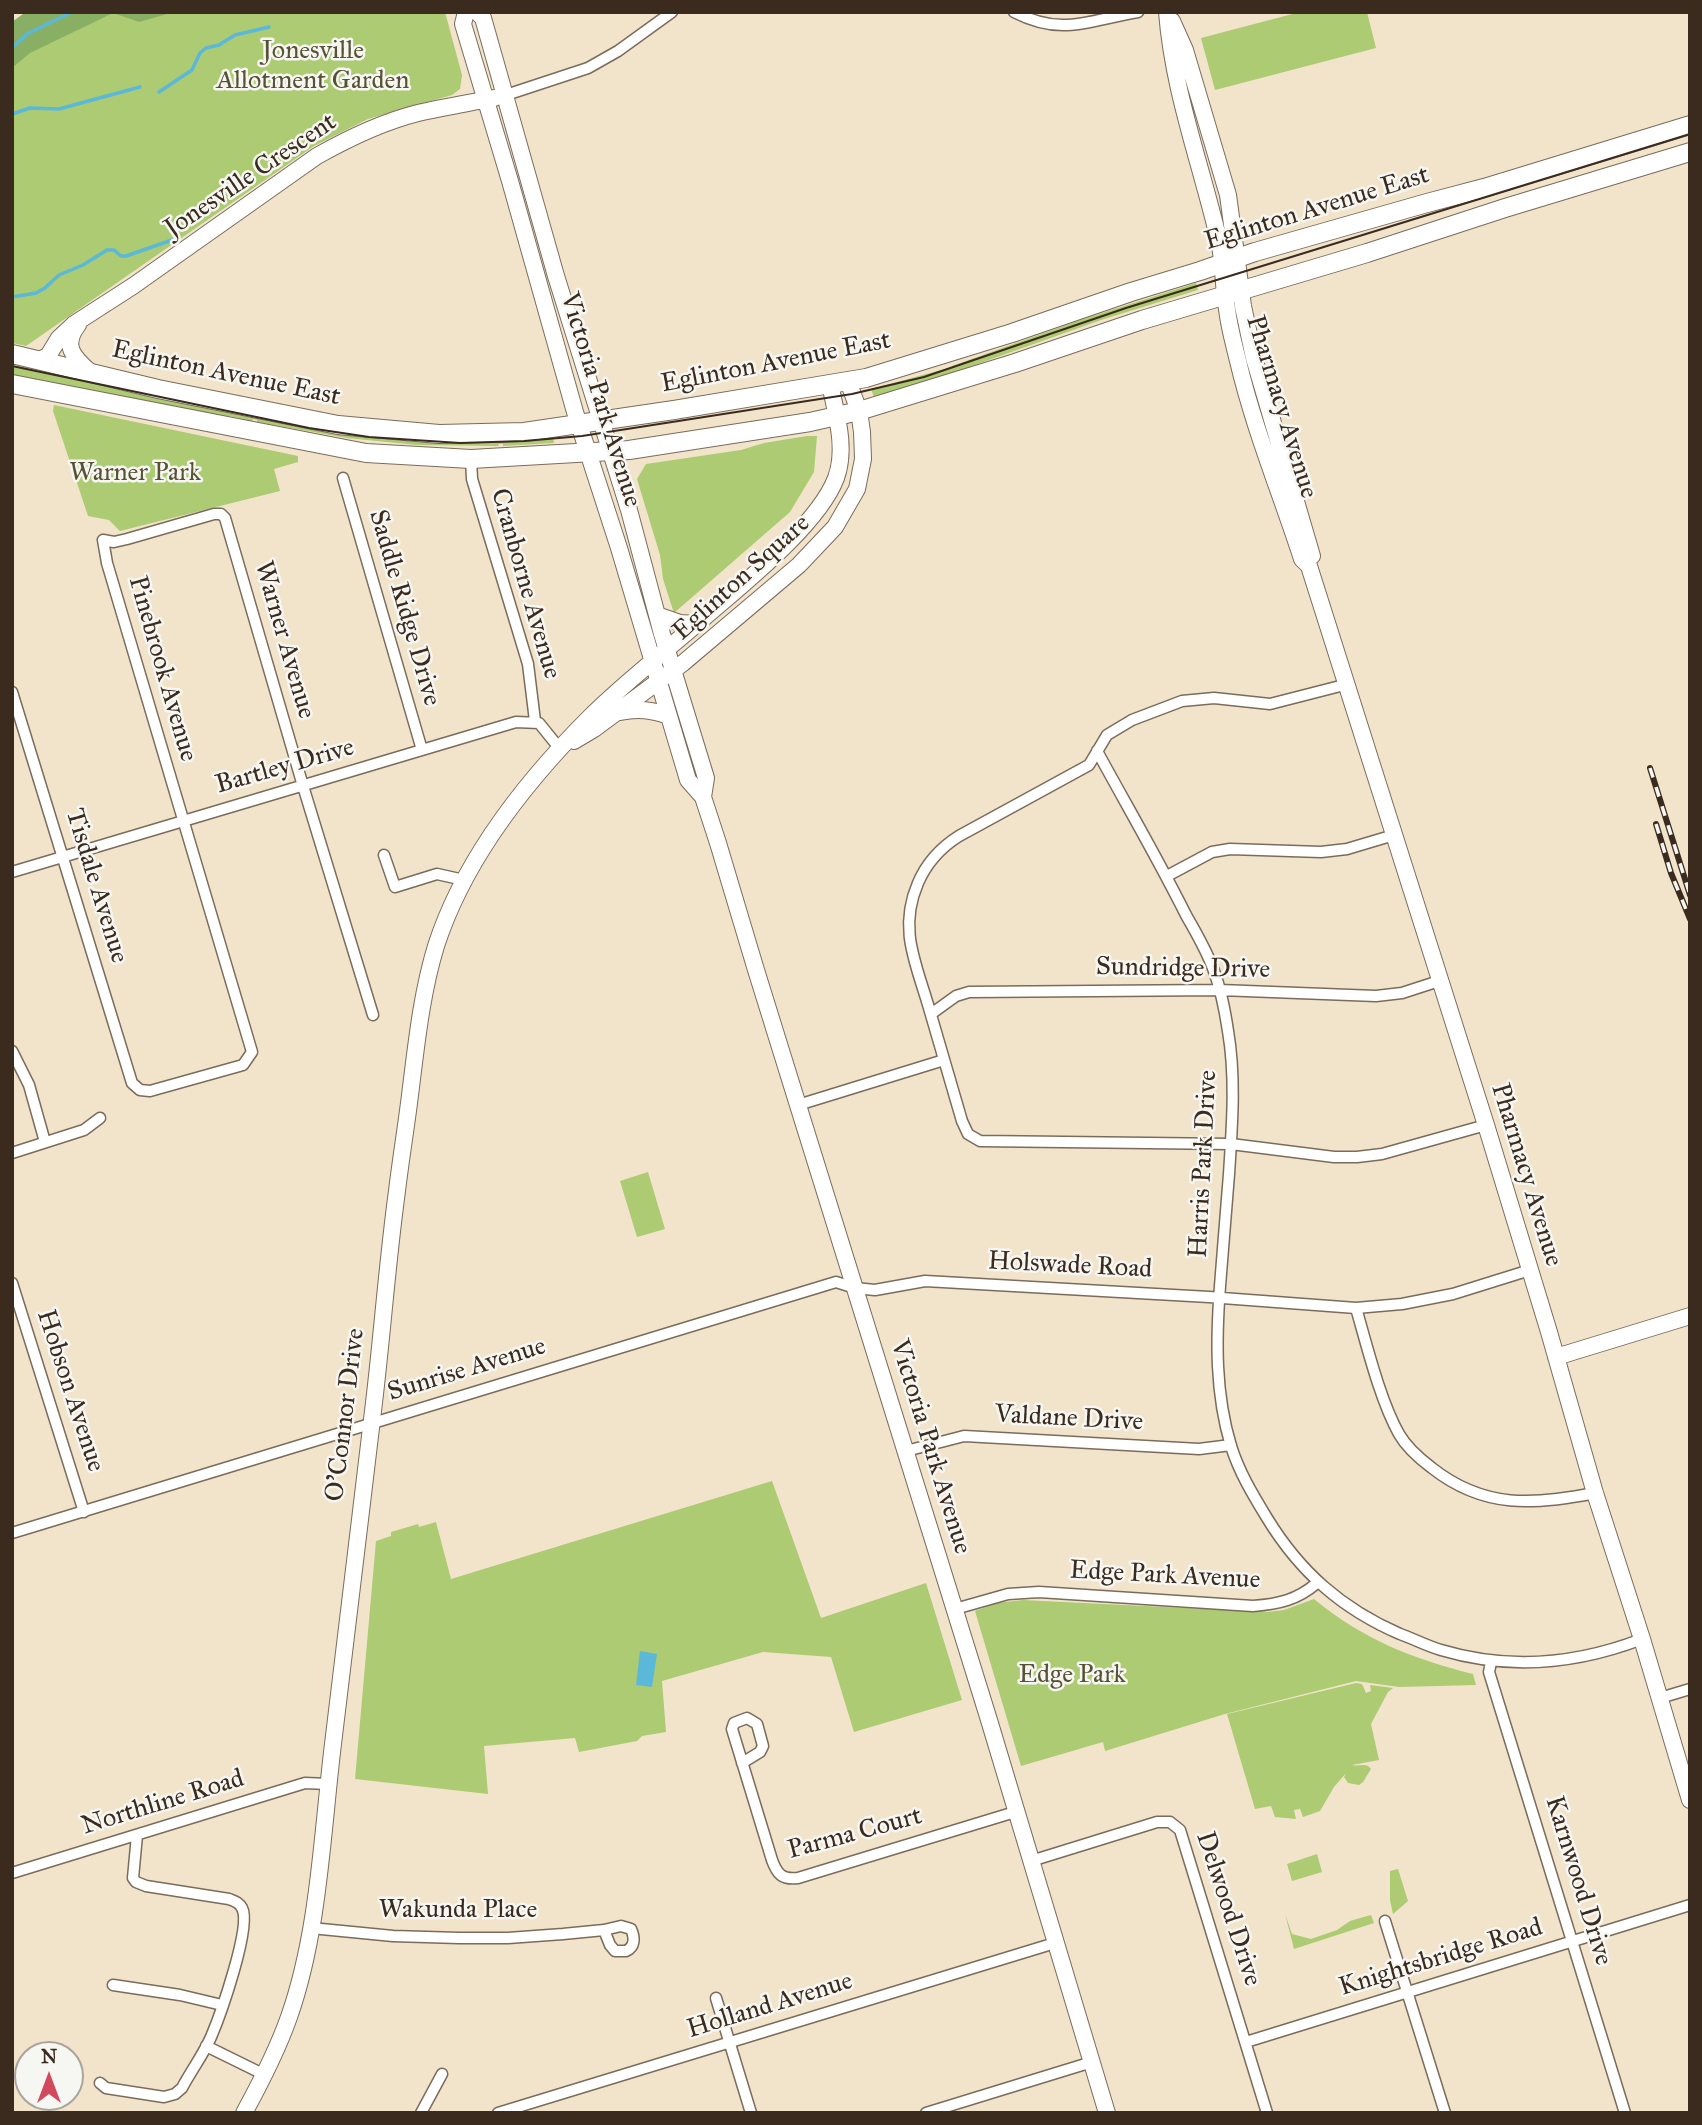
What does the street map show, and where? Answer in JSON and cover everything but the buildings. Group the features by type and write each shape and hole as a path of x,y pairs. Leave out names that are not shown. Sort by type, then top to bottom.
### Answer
{"main road":[{"name":"Victoria Park Avenue","path":"466,12 463,24 578,424 688,780 703,797 955,1609 1107,2113"},
{"name":"Victoria Park Avenue","path":"477,12 483,18 503,96 602,420 706,778 703,797"},
{"name":"Pharmacy Avenue","path":"1168,12 1170,52 1178,89 1220,244 1230,261 1238,361 1302,559 1310,566 1348,684 1486,1125 1595,1493 1690,1800"},
{"name":"Jonesville Crescent","path":"39,360 48,356 68,328 206,235 287,176 348,139 374,127 419,113 503,96"},
{"name":"Eglinton Avenue East","path":"12,354 158,389 338,425 439,434 502,434 578,424 866,378 1230,261 1690,125"},
{"name":"Eglinton Avenue East","path":"12,384 366,453 471,460 611,451 859,411 1016,363 1142,320 1690,152"},
{"path":"82,320 71,336 71,348 75,358 89,372"},
{"name":"Eglinton Square","path":"659,682 799,565 844,515 857,489 862,469 863,443 859,411 839,383"},
{"name":"Eglinton Square","path":"652,661 763,566 803,527 825,500 840,466 837,416 839,383"},
{"path":"657,615 680,623 697,624"},
{"path":"683,701 689,669 703,646"},
{"name":"O'Connor Drive","path":"244,2113 265,2075 289,2017 312,1928 372,1423 388,1256 419,1013 429,969 442,927 464,880 488,839 560,749 589,718 652,661"},
{"name":"O'Connor Drive","path":"560,749 594,729 659,682"},
{"path":"614,713 636,709 669,716"},
{"path":"1556,1357 1690,1316"}],"street":[{"path":"503,96 588,68 618,51 672,12"},
{"path":"1014,12 1052,26 1074,26 1138,12"},
{"name":"Cranborne Avenue","path":"471,460 472,479 528,664 535,721"},
{"name":"Saddle Ridge Drive","path":"343,478 422,750"},
{"name":"Warner Avenue","path":"103,540 127,540 214,514 225,518 373,1015"},
{"name":"Pinebrook Avenue","path":"103,540 107,563 182,821 253,1052 243,1065 156,1090 140,1090"},
{"path":"1348,684 1270,704 1214,698 1182,701 1132,720 1108,735 1089,765 945,845 925,868 910,901 908,925 912,954 962,1121 968,1134 980,1141 1231,1144 1334,1157 1382,1154 1486,1125"},
{"name":"Tisdale Avenue","path":"12,692 130,1079 140,1090"},
{"path":"535,721 547,730 560,749"},
{"name":"Bartley Drive","path":"12,872 516,722 535,721"},
{"name":"Harris Park Drive","path":"1097,751 1167,876 1213,968 1220,990 1232,1057 1233,1083 1231,1144 1216,1328 1218,1382 1231,1446 1248,1487 1275,1531 1317,1583"},
{"path":"1167,876 1212,852 1230,849 1321,852 1347,849 1394,835"},
{"path":"384,855 395,887 437,874 464,880"},
{"name":"Sundridge Drive","path":"930,1014 956,996 969,992 1220,990 1376,996 1402,993 1439,981"},
{"path":"12,1051 29,1085 45,1142"},
{"path":"798,1105 944,1060"},
{"path":"12,1153 84,1130 100,1118"},
{"name":"Holswade Road","path":"855,1288 875,1290 925,1281 1356,1308 1402,1304 1453,1294 1530,1270"},
{"name":"Sunrise Avenue","path":"12,1533 836,1282 855,1288"},
{"name":"Hobson Avenue","path":"12,1283 85,1512"},
{"path":"1356,1308 1389,1415 1400,1437 1415,1455 1448,1481 1489,1499 1532,1502 1595,1493"},
{"name":"Valdane Drive","path":"906,1451 964,1436 1199,1449 1231,1446"},
{"path":"1317,1583 1350,1609 1380,1625 1439,1650 1491,1661 1562,1661 1623,1647 1642,1639"},
{"name":"Edge Park Avenue","path":"955,1609 1008,1594 1039,1592 1253,1606 1281,1603 1300,1595 1317,1583"},
{"name":"Karnwood Drive","path":"1491,1661 1489,1672 1625,2113"},
{"path":"1660,1698 1690,1689"},
{"name":"Parma Court","path":"743,1763 775,1868 786,1878 798,1878 1015,1812"},
{"name":"Northline Road","path":"12,1873 305,1783 328,1784"},
{"name":"Delwood Drive","path":"1031,1861 1157,1822 1170,1822 1175,1826 1182,1836 1267,2113"},
{"path":"100,2083 106,2088 170,2096 181,2088 206,2046 233,1977 244,1920 242,1908 229,1899 146,1886 136,1882 133,1878 137,1835"},
{"name":"Knightsbridge Road","path":"1247,2042 1690,1905"},
{"path":"1385,1921 1444,2113"},
{"name":"Wakunda Place","path":"312,1928 393,1936 450,1938 508,1938 604,1930"},
{"name":"Holland Avenue","path":"498,2113 1055,1943"},
{"path":"113,1985 180,1995 222,2005"},
{"path":"716,1998 751,2113"},
{"path":"206,2046 265,2075"},
{"path":"926,2113 1092,2062"},
{"path":"421,2113 442,2074"}],"green space":[{"name":"Jonesville Allotment Garden","path":"26,12 445,12 462,75 460,89 452,95 368,119 314,146 26,346 12,343 12,22"},
{"path":"26,12 174,12 139,22 113,13 30,53 12,68 12,22"},
{"path":"1300,12 1367,12 1376,48 1215,90 1201,38"},
{"path":"1196,283 1198,290 1104,319 955,372 956,376 874,397 871,389 952,367 1083,319"},
{"path":"12,365 147,394 528,439 553,437 554,443 503,446 417,445 347,438 257,422 253,419 252,421 229,416 228,420 12,377"},
{"name":"Warner Park","path":"54,405 298,456 298,462 274,469 280,491 120,531 109,520 88,516 53,411"},
{"path":"817,436 814,472 790,512 674,613 637,479 646,464 741,450"},
{"path":"648,1172 665,1229 637,1237 620,1181"},
{"path":"772,1481 821,1618 926,1583 962,1700 854,1732 831,1657 763,1652 662,1681 666,1732 642,1736 637,1741 579,1752 575,1738 484,1746 488,1794 355,1779 376,1541 391,1536 391,1532 436,1522 451,1579"},
{"name":"Edge Park","path":"1314,1599 1351,1625 1389,1646 1430,1662 1473,1674 1476,1685 1399,1687 1356,1681 1225,1714 1105,1751 1103,1742 1021,1766 975,1611 996,1603 1023,1600 1267,1612 1284,1610"},
{"path":"1356,1683 1362,1684 1366,1693 1371,1691 1370,1685 1393,1688 1388,1692 1371,1724 1379,1760 1352,1765 1365,1765 1371,1769 1363,1782 1359,1785 1348,1783 1344,1777 1346,1773 1320,1811 1303,1817 1300,1809 1294,1810 1296,1819 1275,1817 1271,1806 1255,1809 1227,1714"},
{"path":"1317,1854 1322,1872 1292,1881 1287,1864"},
{"path":"1398,1869 1408,1901 1393,1914 1390,1871"},
{"path":"1285,1914 1292,1934 1311,1939 1337,1930 1350,1921 1371,1915 1374,1923 1294,1949"}],"water":[{"path":"640,1651 657,1654 652,1687 636,1685"}],"waterway":[{"path":"12,48 27,34 72,12"},
{"path":"159,92 192,70 200,53 206,48 219,45 235,35 269,27"},
{"path":"12,114 30,108 59,109 140,87"},
{"path":"12,297 36,293 59,275 83,265 107,250 114,250 121,256 126,256 172,240"}],"tram line":[{"path":"12,366 309,428 369,437 460,443 582,436 852,394 924,377 1126,308 1690,134"}],"railway":[{"path":"1650,768 1690,895"},
{"path":"1656,824 1671,873 1690,919"}]}
